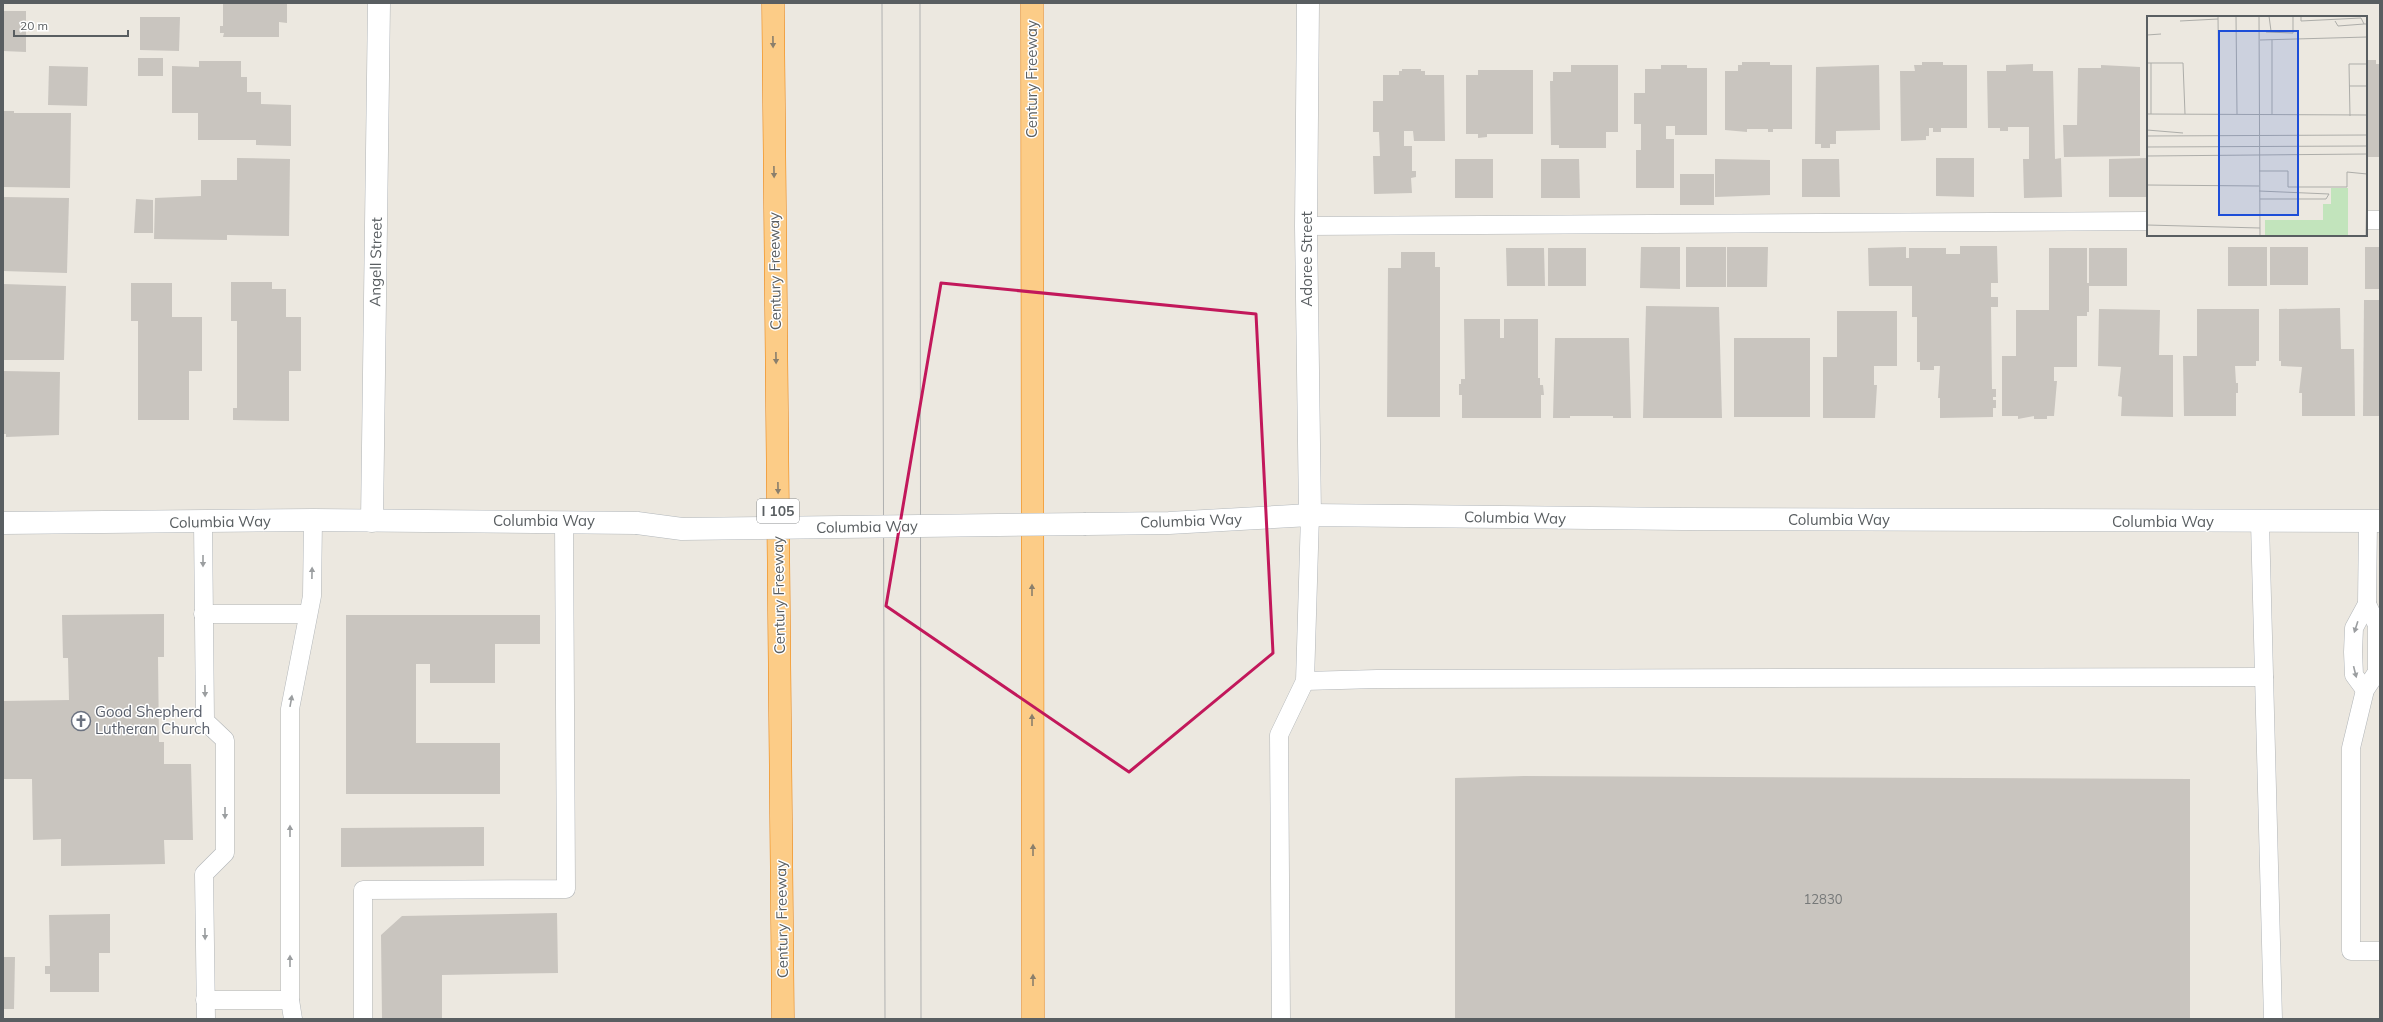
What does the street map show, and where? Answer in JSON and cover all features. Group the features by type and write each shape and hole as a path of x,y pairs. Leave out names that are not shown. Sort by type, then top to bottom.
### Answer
{"highway":[{"name":"Century Freeway","path":"773,3 783,1019"},
{"name":"Century Freeway","path":"1032,1019 1033,6"}],"street":[{"name":"Angell Street","path":"372,521 379,3"},
{"name":"Adoree Street","path":"1308,3 1306,226 1310,515"},
{"name":"Columbia Way","path":"3,523 313,520 564,521 637,523 682,530 1169,523 1310,515 2260,522 2374,521"}],"lane":[{"path":"2367,220 2380,220"},
{"path":"1306,226 2147,221"},
{"path":"1281,1019 1279,735 1305,681 1310,515"},
{"path":"293,1019 290,1000 290,709 312,596 313,520"},
{"path":"363,1019 363,890 566,889 564,521"},
{"path":"2365,690 2354,675 2354,628 2367,604 2374,521"},
{"path":"203,522 205,721 225,740 226,853 204,874 206,1019"},
{"path":"2260,522 2273,1019"},
{"path":"2367,604 2377,625 2379,672 2365,690 2351,748 2351,951 2380,951"},
{"path":"203,614 308,614"},
{"path":"1305,681 1377,679 2264,678"},
{"path":"205,1000 290,1000"}],"highlighted area":[{"path":"941,283 1256,314 1273,653 1129,772 886,606"}],"building":[{"path":"223,3 287,3 287,23 279,22 279,37 223,37 224,33 220,33 220,26 223,26"},
{"path":"3,11 26,11 26,52 3,51"},
{"path":"140,17 180,17 179,51 140,50"},
{"path":"138,58 163,58 163,76 138,76"},
{"path":"2367,60 2376,60 2376,64 2380,64 2380,157 2367,157"},
{"path":"199,61 241,61 241,77 247,77 247,92 261,92 261,104 291,105 291,146 256,145 256,140 198,140 198,113 172,113 172,66 199,67"},
{"path":"1742,62 1770,62 1770,65 1792,65 1792,129 1773,129 1773,132 1768,132 1768,129 1747,129 1747,132 1725,130 1725,71 1738,71 1738,65 1742,65"},
{"path":"1922,62 1943,62 1943,65 1967,65 1967,128 1941,128 1941,132 1933,132 1933,128 1929,128 1929,136 1926,136 1926,140 1901,141 1900,71 1915,71 1914,65 1922,65"},
{"path":"2033,64 2033,71 2053,71 2055,159 2061,158 2062,197 2024,198 2023,159 2029,159 2029,127 2008,127 2008,131 2000,131 2000,128 1988,128 1987,71 2006,71 2006,65"},
{"path":"1571,65 1618,65 1618,132 1606,132 1606,148 1559,148 1559,145 1551,145 1550,81 1553,81 1553,72 1571,72"},
{"path":"1661,65 1687,65 1687,68 1707,68 1707,135 1675,135 1675,126 1666,126 1666,139 1674,139 1674,188 1636,188 1636,150 1641,150 1641,124 1634,124 1634,93 1645,93 1645,69 1661,69"},
{"path":"1879,65 1880,130 1836,131 1836,144 1830,144 1830,148 1821,148 1821,144 1815,144 1816,67"},
{"path":"2101,65 2140,67 2140,156 2064,157 2063,125 2077,125 2078,68 2101,68"},
{"path":"49,66 88,67 87,106 48,105"},
{"path":"1402,69 1421,69 1421,71 1425,71 1425,75 1444,75 1445,141 1414,141 1413,131 1404,131 1404,146 1412,146 1412,171 1416,171 1416,177 1411,178 1412,193 1374,194 1373,156 1380,156 1379,132 1373,132 1373,101 1383,101 1383,75 1399,75 1399,71 1402,71"},
{"path":"1478,70 1533,70 1533,134 1487,134 1487,137 1478,138 1478,134 1466,134 1466,75 1478,75"},
{"path":"4,111 14,111 14,113 71,113 70,188 3,187"},
{"path":"237,158 290,159 289,236 227,235 227,240 154,239 155,198 201,196 201,180 237,180"},
{"path":"1936,158 1974,158 1974,197 1936,196"},
{"path":"2147,158 2147,197 2109,197 2109,159"},
{"path":"1455,159 1493,159 1493,198 1455,198"},
{"path":"1541,159 1579,159 1580,198 1541,198"},
{"path":"1715,159 1770,160 1770,195 1715,197"},
{"path":"1802,159 1839,159 1840,197 1802,197"},
{"path":"1680,174 1714,174 1714,205 1680,205"},
{"path":"3,197 69,198 67,273 3,271"},
{"path":"136,199 153,200 153,233 134,233"},
{"path":"1960,246 1997,246 1998,283 1991,283 1991,297 1998,297 1998,307 1991,307 1992,389 1996,389 1996,397 1993,397 1993,400 1996,400 1996,408 1993,408 1993,417 1940,418 1940,398 1938,398 1940,366 1934,366 1934,370 1920,370 1920,362 1917,362 1917,317 1912,317 1912,286 1869,286 1868,248 1906,247 1906,258 1909,258 1909,248 1946,248 1946,254 1960,254"},
{"path":"1641,247 1680,247 1680,289 1640,288"},
{"path":"1686,247 1726,247 1726,287 1686,287"},
{"path":"1727,247 1768,247 1767,287 1727,287"},
{"path":"2228,247 2267,247 2267,286 2228,286"},
{"path":"2270,247 2308,247 2308,285 2270,285"},
{"path":"2365,247 2380,247 2380,289 2365,289"},
{"path":"1506,248 1544,248 1545,286 1507,286"},
{"path":"1548,248 1586,248 1586,286 1548,286"},
{"path":"2049,248 2087,248 2087,283 2089,283 2089,248 2127,248 2127,286 2089,286 2089,312 2087,312 2087,316 2077,316 2077,367 2054,367 2054,381 2057,381 2054,416 2047,416 2047,419 2034,419 2034,416 2018,419 2018,416 2002,416 2002,356 2016,356 2016,310 2049,310"},
{"path":"1401,252 1435,252 1435,267 1440,267 1440,417 1387,417 1388,268 1401,268"},
{"path":"231,282 272,282 272,289 286,289 286,317 301,317 301,371 289,371 289,421 233,420 233,408 237,408 237,321 231,321"},
{"path":"131,283 172,283 172,317 202,317 202,371 189,371 189,420 138,420 138,321 131,321"},
{"path":"3,284 66,286 64,360 3,360"},
{"path":"2364,300 2380,300 2380,416 2363,416"},
{"path":"1646,306 1719,307 1722,418 1643,418"},
{"path":"2340,308 2341,349 2354,349 2355,416 2302,416 2302,393 2299,393 2302,367 2281,366 2281,361 2279,361 2279,309"},
{"path":"2099,309 2160,310 2159,355 2173,355 2173,417 2121,416 2122,397 2118,396 2121,367 2098,366"},
{"path":"2197,309 2259,309 2259,361 2256,361 2256,366 2235,366 2236,383 2238,383 2238,393 2236,393 2236,416 2184,416 2183,356 2197,356"},
{"path":"1837,311 1897,311 1897,366 1874,366 1874,385 1877,385 1875,418 1823,418 1823,357 1837,357"},
{"path":"1464,319 1500,319 1500,338 1504,338 1504,319 1538,319 1538,378 1540,378 1540,385 1543,385 1544,395 1541,395 1541,418 1462,418 1462,395 1459,395 1459,384 1461,384 1461,379 1465,379"},
{"path":"1555,338 1629,338 1631,418 1613,418 1613,416 1570,416 1570,418 1553,418"},
{"path":"1734,338 1810,338 1810,417 1734,417"},
{"path":"3,371 60,372 59,435 6,437 6,434 3,434"},
{"name":"Good Shepherd Lutheran Church","path":"164,614 164,657 158,657 159,742 164,742 164,764 191,764 193,840 164,840 165,864 61,866 61,839 33,840 32,779 3,779 3,701 69,700 68,658 63,658 62,615"},
{"path":"346,615 540,615 540,644 495,644 495,683 430,683 430,664 416,664 416,743 500,743 500,794 346,794"},
{"path":"1524,776 2190,779 2190,1019 1455,1019 1455,778"},
{"path":"484,827 484,866 341,867 341,828"},
{"path":"557,913 558,973 442,975 442,1019 382,1019 381,935 402,916"},
{"path":"110,914 110,953 99,953 99,992 50,992 50,974 45,974 45,966 50,966 49,915"},
{"path":"3,957 15,957 14,1009 3,1009"}],"tram line":[{"path":"882,3 885,1019"},
{"path":"920,3 921,1019"}],"place":[{"name":"Good Shepherd Lutheran Church","path":"81,721"}]}
